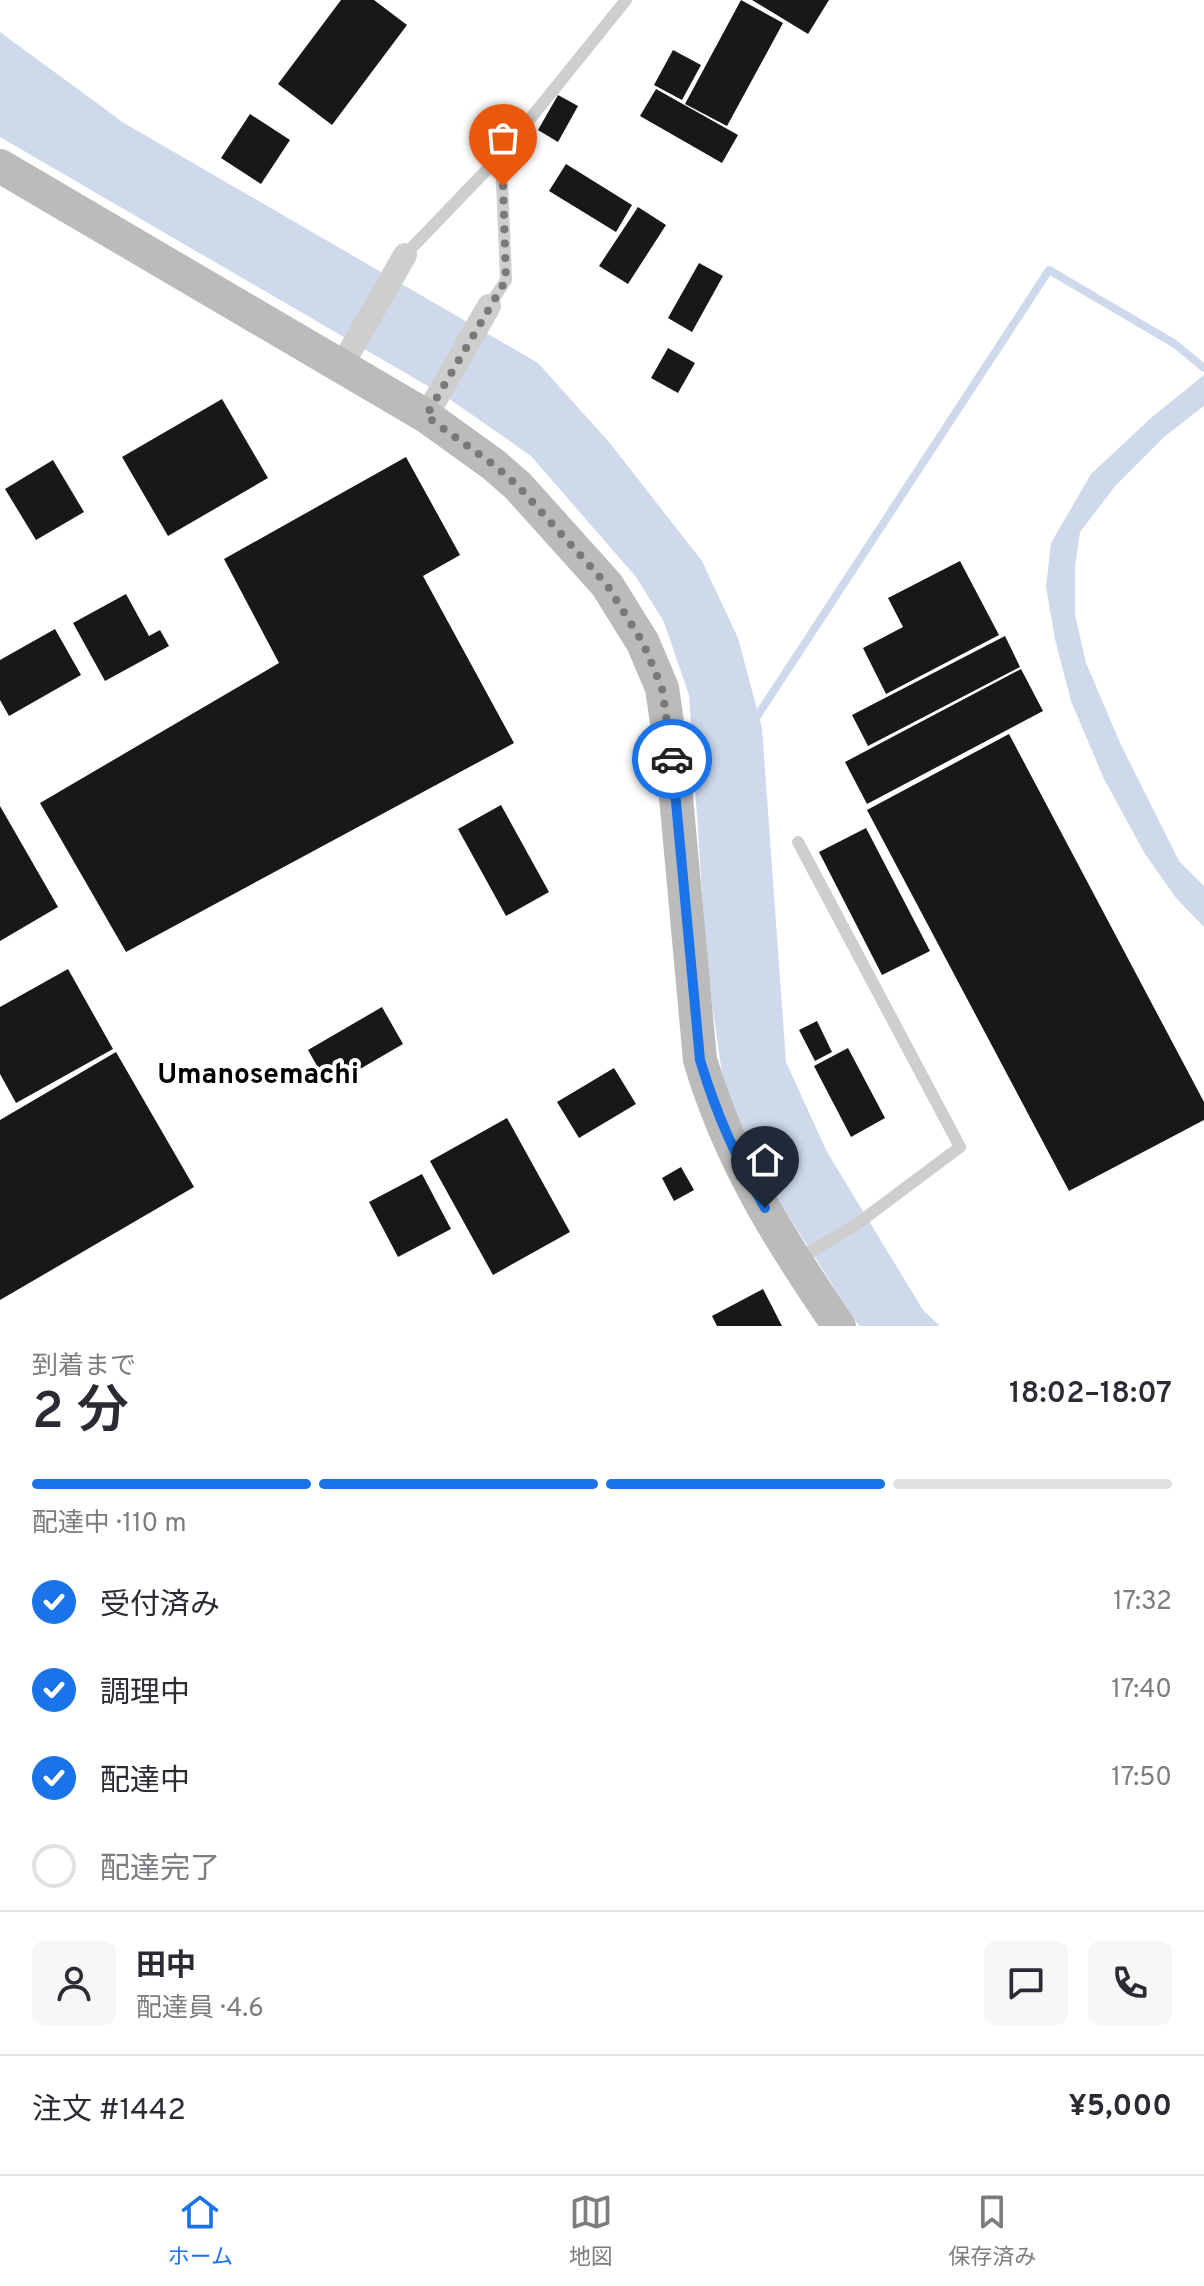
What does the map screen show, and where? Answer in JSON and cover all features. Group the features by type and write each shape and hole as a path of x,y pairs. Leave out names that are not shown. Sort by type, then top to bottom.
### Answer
{"street":[{"path":"0,166 426,416 494,465 536,504 607,585 643,643 662,688 673,764 700,1060 713,1102 734,1155 839,1326"},
{"path":"342,365 405,255"},
{"path":"426,416 489,306"}],"lane":[{"path":"405,255 501,155 626,0"},
{"path":"489,306 506,280 501,155"},
{"path":"798,842 960,1147 857,1224 800,1258"}],"water":[{"path":"0,32 124,123 538,363 609,442 702,561 738,638 762,728 786,1062 827,1152 923,1310 940,1326 859,1326 776,1197 724,1088 707,968 689,695 664,622 636,577 531,456 445,396 0,137"},
{"path":"1204,375 1204,406 1164,437 1116,485 1080,532 1075,566 1075,615 1086,663 1121,745 1179,861 1204,886 1204,927 1176,898 1145,854 1104,779 1071,701 1046,587 1051,543 1091,474 1152,417"}],"building":[{"path":"341,0 374,0 407,25 332,125 278,84"},
{"path":"741,0 783,23 727,126 685,104"},
{"path":"752,0 829,0 808,34"},
{"path":"673,50 701,65 682,100 654,85"},
{"path":"656,89 738,135 722,163 640,116"},
{"path":"558,95 578,106 558,142 538,130"},
{"path":"250,114 290,140 261,184 221,158"},
{"path":"566,164 632,205 616,232 549,191"},
{"path":"638,207 666,225 628,284 599,266"},
{"path":"699,263 723,276 692,332 668,318"},
{"path":"668,348 695,363 678,393 651,378"},
{"path":"222,399 268,478 168,536 122,457"},
{"path":"406,457 460,555 423,576 514,743 126,952 40,803 279,663 224,559"},
{"path":"53,460 84,512 36,540 5,489"},
{"path":"960,561 999,635 886,694 863,648 903,627 888,598"},
{"path":"126,594 149,636 160,630 169,646 105,681 73,623"},
{"path":"55,629 81,675 9,716 0,700 0,660"},
{"path":"1005,636 1020,667 868,746 852,715"},
{"path":"1021,669 1043,711 867,804 845,762"},
{"path":"1009,734 1204,1102 1204,1120 1069,1191 867,810"},
{"path":"501,805 549,892 506,916 458,829"},
{"path":"0,806 58,907 0,941"},
{"path":"866,828 930,951 882,975 819,852"},
{"path":"68,969 113,1049 16,1103 0,1074 0,1007"},
{"path":"382,1007 403,1044 329,1087 308,1050"},
{"path":"817,1021 832,1052 815,1061 799,1030"},
{"path":"848,1048 885,1118 851,1137 814,1066"},
{"path":"116,1052 194,1187 0,1300 0,1120"},
{"path":"614,1068 636,1104 579,1138 557,1102"},
{"path":"507,1118 570,1232 493,1275 430,1161"},
{"path":"681,1167 694,1190 674,1201 662,1178"},
{"path":"422,1174 451,1229 398,1257 369,1202"},
{"path":"763,1289 782,1326 717,1326 712,1316"}],"waterway":[{"path":"754,721 1049,270 1175,344 1204,368"}],"way so far":[{"path":"503,186 506,280 426,416 518,486 607,585 643,643 662,688 672,759"}],"district":[{"name":"Umanosemachi","path":"258,1076"}],"route":[{"path":"672,759 700,1060 734,1155 765,1208"}]}
